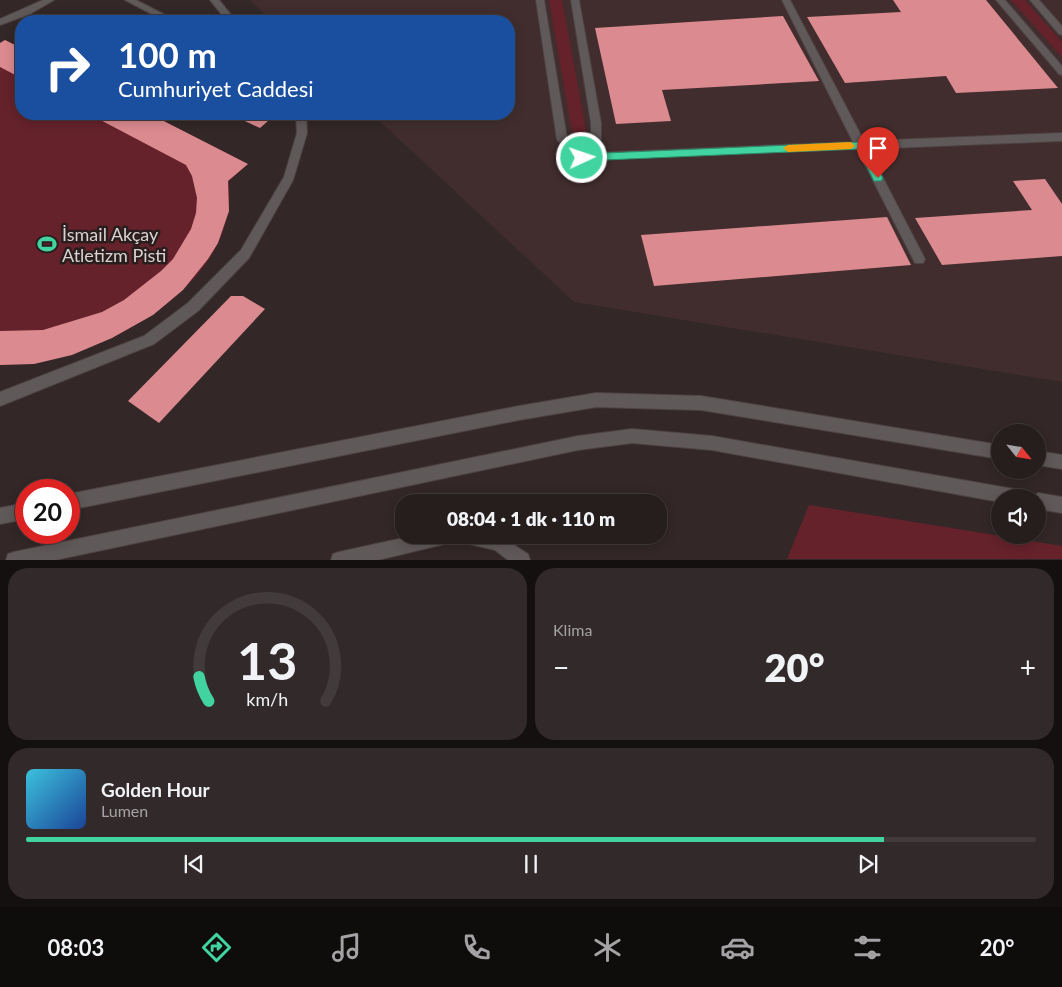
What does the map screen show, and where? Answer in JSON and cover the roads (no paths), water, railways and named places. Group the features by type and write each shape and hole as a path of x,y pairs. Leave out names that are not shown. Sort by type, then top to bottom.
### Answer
{"street":[{"path":"19,15 50,0"},
{"path":"129,0 160,15"},
{"path":"214,0 227,15"},
{"path":"540,0 562,140 582,158 1062,136"},
{"path":"575,0 596,123 596,141 582,158"},
{"path":"786,0 919,260"},
{"path":"1000,0 1062,72"},
{"path":"1034,0 1062,32"},
{"path":"0,22 15,16"},
{"path":"0,399 149,340 193,307 245,254 290,177 302,133 301,120"},
{"path":"80,500 519,413 596,400 701,403 991,451"},
{"path":"14,560 578,443 632,436 712,443 991,493"},
{"path":"1046,459 1062,462"},
{"path":"1046,502 1062,505"},
{"path":"0,516 15,513"},
{"path":"339,560 413,544"},
{"path":"500,544 522,560"}],"place":[{"name":"İsmail Akçay Atletizm Pisti","path":"47,244"}]}
